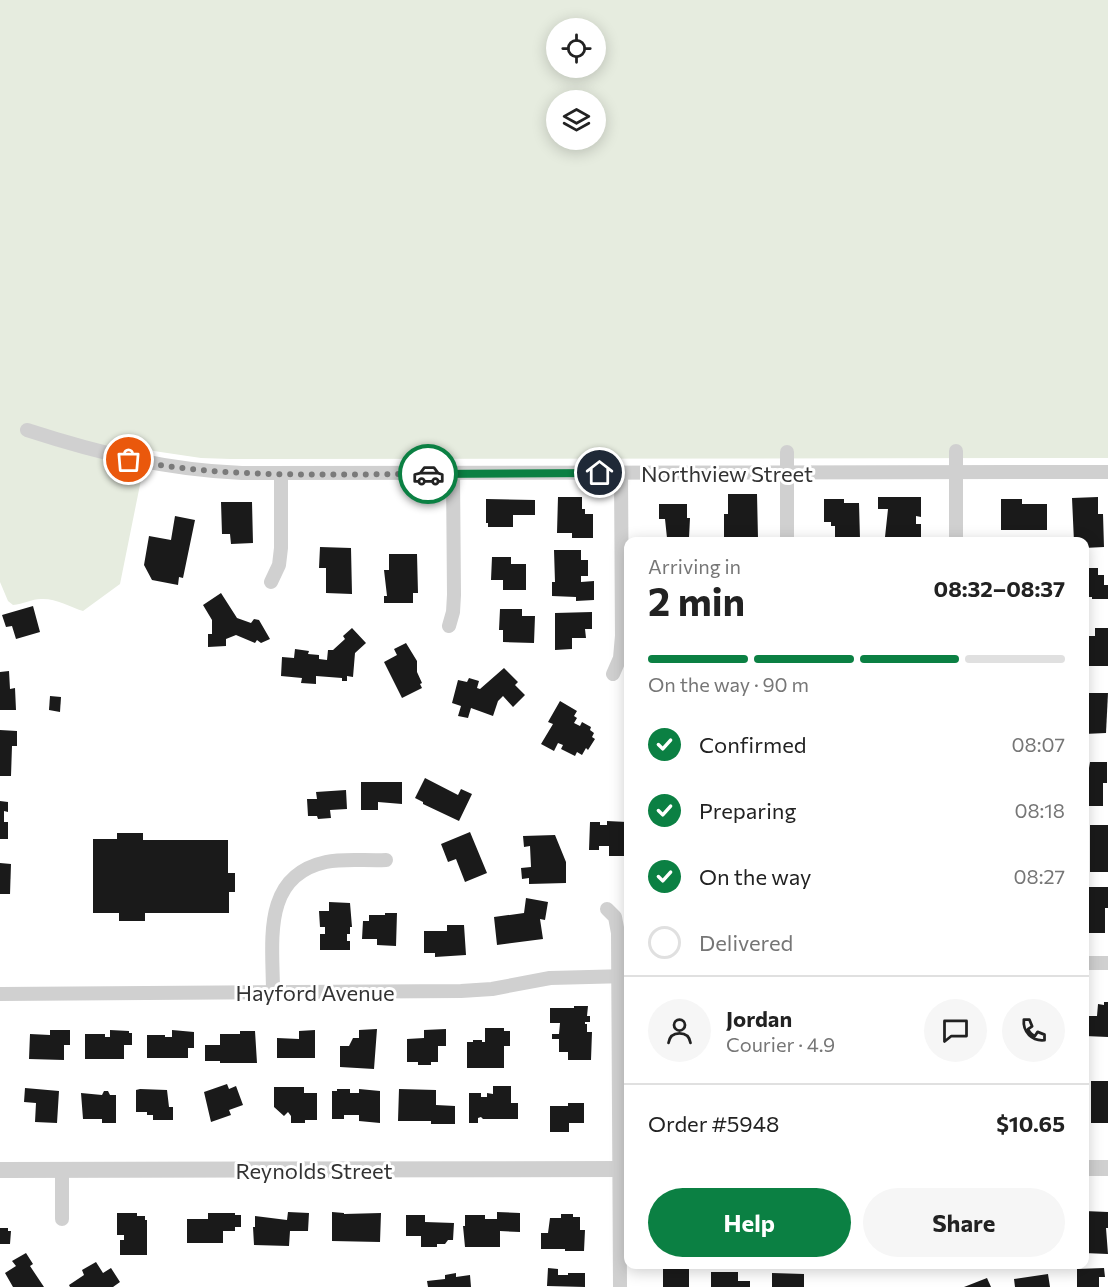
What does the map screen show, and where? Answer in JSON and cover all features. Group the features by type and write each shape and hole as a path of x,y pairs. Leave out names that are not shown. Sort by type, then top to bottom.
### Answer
{"street":[{"name":"Northview Street","path":"27,430 92,451 166,467 215,472 281,474 1108,472"},
{"path":"956,451 956,537"},
{"path":"787,452 787,537"},
{"path":"613,674 620,658 622,636 621,473"},
{"path":"271,582 279,565 281,548 281,474"},
{"path":"449,626 454,595 453,474"},
{"path":"273,993 274,914 279,896 291,879 308,867 328,861 386,860"},
{"path":"607,909 615,916 624,976 624,1169 620,1287"},
{"path":"1089,963 1108,963"},
{"name":"Hayford Avenue","path":"0,994 461,991 492,989 550,978 624,976"},
{"path":"1089,1168 1108,1168"},
{"name":"Reynolds Street","path":"0,1170 624,1169"},
{"path":"62,1170 62,1219"}],"shaded area":[{"path":"0,0 1108,0 1108,458 231,459 201,458 147,450 120,584 83,611 46,599 13,605 8,601 0,582"}],"building":[{"path":"728,494 757,494 758,537 724,537 724,514 728,514"},
{"path":"558,497 582,497 582,509 585,509 585,514 593,514 593,538 572,538 572,533 557,533"},
{"path":"878,497 921,497 921,517 916,516 916,524 921,524 921,537 885,537 888,509 878,509"},
{"path":"1098,497 1098,514 1103,514 1104,547 1089,548 1089,537 1074,537 1072,498"},
{"path":"486,499 535,500 535,515 513,515 513,527 488,527"},
{"path":"824,499 844,499 844,503 859,503 860,537 835,537 835,526 831,526 831,522 824,522"},
{"path":"1001,499 1022,499 1022,504 1047,504 1047,530 1001,530"},
{"path":"221,502 252,502 253,543 231,544 230,534 222,534"},
{"path":"659,504 687,504 687,518 690,518 689,537 667,537 665,519 659,519"},
{"path":"175,516 195,520 183,578 179,577 178,585 152,580 144,565 149,536 171,540"},
{"path":"320,547 351,548 352,594 326,593 326,568 319,568"},
{"path":"554,550 581,550 581,560 588,560 588,576 581,576 581,582 594,581 594,600 576,601 576,597 552,596 552,582 555,582"},
{"path":"389,554 417,554 418,593 413,593 413,603 384,603 384,596 387,596 384,570 389,570"},
{"path":"492,557 511,557 511,564 526,564 526,590 503,590 503,580 491,580"},
{"path":"1089,568 1098,568 1098,575 1104,575 1104,585 1108,585 1108,599 1092,599 1089,597"},
{"path":"221,593 237,618 251,623 254,619 259,620 270,639 261,643 257,640 255,643 236,635 226,639 226,646 208,647 208,634 212,634 212,620 203,605"},
{"path":"33,606 40,632 16,639 12,626 6,627 2,615"},
{"path":"500,609 522,609 522,616 535,616 534,643 503,642 503,630 499,630"},
{"path":"592,612 592,629 585,629 586,638 572,638 572,649 555,650 555,613"},
{"path":"352,628 366,643 355,653 353,677 347,676 347,681 342,681 342,678 316,676 316,684 301,683 302,678 281,676 282,657 294,658 295,649 309,651 308,654 319,655 319,659 327,660 328,650 333,650 345,639 343,636"},
{"path":"1095,628 1108,628 1108,666 1089,666 1089,636 1095,636"},
{"path":"406,643 417,661 417,672 422,688 402,698 384,662 397,655 394,649"},
{"path":"504,668 518,682 515,685 525,695 513,707 503,696 498,701 493,716 471,708 468,718 458,716 461,706 452,703 458,680 467,682 469,678 479,681 477,688 480,689"},
{"path":"9,671 10,689 15,688 16,710 0,710 0,672"},
{"path":"1089,693 1108,693 1106,733 1089,734"},
{"path":"50,696 61,697 60,712 49,710"},
{"path":"560,701 577,711 574,723 580,726 582,722 591,727 590,730 594,733 592,737 595,739 582,755 577,752 575,756 561,749 563,745 558,743 554,751 541,744 553,724 548,722"},
{"path":"0,730 17,731 17,746 12,746 11,776 0,776"},
{"path":"1090,762 1107,762 1107,783 1103,783 1103,806 1089,806"},
{"path":"425,778 458,795 461,789 472,794 459,821 415,798"},
{"path":"361,782 402,782 402,804 378,802 378,810 361,810"},
{"path":"346,790 347,809 330,810 331,818 318,819 317,816 308,816 307,799 317,799 316,792"},
{"path":"0,801 8,802 8,812 4,811 4,822 8,822 8,839 0,839"},
{"path":"607,821 624,822 624,856 609,856 609,846 599,846 599,850 589,850 590,822 607,825"},
{"path":"1090,825 1108,825 1108,872 1090,872"},
{"path":"470,832 487,873 465,882 456,859 448,862 441,844"},
{"path":"117,833 143,833 143,840 228,840 228,873 235,873 235,892 229,892 229,913 145,913 145,921 119,921 119,913 93,913 93,839 117,839"},
{"path":"555,835 566,862 566,883 529,884 529,878 522,879 521,868 531,867 530,846 524,847 523,836"},
{"path":"0,863 11,864 10,894 0,894"},
{"path":"1089,887 1108,887 1105,933 1089,933"},
{"path":"526,898 548,902 545,920 540,919 543,939 497,945 494,917 524,913"},
{"path":"329,902 350,903 352,927 350,927 350,934 347,934 347,941 350,941 350,950 320,950 320,934 325,934 325,927 320,927 319,911 329,911"},
{"path":"385,913 397,913 396,946 377,945 377,939 362,939 363,921 369,921 369,915 385,915"},
{"path":"447,925 464,925 466,955 435,957 435,953 424,953 424,931 447,931"},
{"path":"1104,1002 1108,1002 1108,1037 1089,1036 1089,1016 1097,1016 1098,1004 1104,1005"},
{"path":"574,1006 588,1006 587,1016 590,1016 590,1022 585,1022 585,1024 587,1024 587,1032 592,1032 591,1060 568,1060 568,1052 559,1052 559,1039 552,1039 552,1034 559,1034 560,1023 550,1023 550,1008 574,1008"},
{"path":"485,1028 504,1028 504,1031 510,1031 510,1046 504,1046 504,1068 467,1068 467,1042 482,1040 485,1042"},
{"path":"377,1029 374,1069 340,1067 340,1046 349,1046 353,1038 359,1038 359,1030"},
{"path":"446,1029 446,1046 438,1046 438,1062 431,1062 431,1065 418,1065 418,1062 407,1062 407,1039 424,1038 424,1030"},
{"path":"50,1030 70,1030 70,1045 64,1045 64,1060 29,1059 30,1034 50,1035"},
{"path":"110,1030 132,1033 132,1045 124,1045 124,1059 85,1059 85,1034 105,1034 105,1037 110,1037"},
{"path":"172,1030 194,1032 194,1048 188,1048 188,1058 147,1058 147,1035 172,1037"},
{"path":"315,1030 315,1058 277,1058 277,1038 299,1039 299,1031"},
{"path":"240,1031 255,1031 257,1063 205,1061 205,1045 220,1045 220,1034 240,1034"},
{"path":"1091,1081 1108,1081 1108,1123 1091,1123"},
{"path":"227,1084 229,1089 236,1086 243,1105 229,1110 231,1115 211,1122 204,1092"},
{"path":"493,1086 511,1086 511,1103 518,1103 518,1119 483,1119 481,1117 478,1118 478,1123 469,1123 469,1093 481,1093 481,1097 487,1097 487,1093 493,1094"},
{"path":"274,1087 304,1087 304,1093 317,1093 317,1120 291,1123 291,1116 288,1112 284,1116 274,1107"},
{"path":"25,1088 59,1091 57,1123 35,1122 36,1103 24,1102"},
{"path":"337,1089 350,1089 350,1093 359,1093 359,1089 380,1091 380,1123 359,1121 359,1115 344,1115 344,1119 332,1119 332,1091 337,1091"},
{"path":"399,1089 436,1090 436,1105 455,1106 455,1124 398,1121"},
{"path":"136,1090 167,1090 169,1107 173,1107 173,1120 153,1120 153,1115 147,1115 147,1112 136,1112"},
{"path":"104,1091 108,1091 110,1095 116,1095 116,1123 102,1123 102,1119 83,1119 81,1093 102,1095"},
{"path":"568,1103 584,1103 584,1123 569,1123 569,1132 550,1132 550,1106 568,1106"},
{"path":"1089,1211 1108,1212 1108,1228 1106,1228 1108,1254 1089,1253"},
{"path":"288,1212 309,1213 308,1231 290,1231 289,1246 254,1245 255,1216 287,1220"},
{"path":"332,1212 381,1213 380,1242 332,1241"},
{"path":"497,1212 520,1213 520,1232 500,1231 500,1247 465,1247 463,1226 465,1226 465,1215 485,1215 485,1219 497,1219"},
{"path":"117,1213 137,1213 137,1216 145,1216 147,1255 120,1255 120,1240 124,1240 124,1235 117,1235"},
{"path":"208,1213 241,1215 241,1227 235,1227 235,1231 223,1231 223,1243 187,1243 187,1219 208,1219"},
{"path":"561,1214 573,1214 573,1217 580,1217 580,1230 585,1230 584,1251 541,1249 541,1233 548,1233 550,1218 561,1218"},
{"path":"406,1215 425,1215 425,1222 454,1223 453,1240 448,1240 445,1244 437,1244 437,1247 421,1247 421,1236 406,1236"},
{"path":"0,1228 8,1228 8,1231 11,1231 10,1244 0,1244"},
{"path":"26,1253 33,1264 30,1266 44,1287 13,1287 5,1273 16,1266 12,1261"},
{"path":"96,1262 103,1273 111,1268 120,1282 113,1287 70,1287 69,1285 84,1275 82,1270"},
{"path":"548,1268 558,1269 558,1275 585,1273 585,1287 547,1286"},
{"path":"1104,1268 1105,1277 1099,1277 1099,1287 1077,1287 1077,1269"},
{"path":"663,1269 689,1269 689,1287 663,1287"},
{"path":"711,1272 738,1272 738,1281 750,1281 750,1287 711,1287"},
{"path":"456,1273 456,1277 470,1275 471,1287 428,1287 427,1281 445,1279 445,1275"},
{"path":"772,1273 804,1274 804,1287 772,1287"},
{"path":"1048,1274 1050,1287 1015,1287 1014,1279"},
{"path":"987,1278 991,1287 964,1287"}],"way so far":[{"path":"129,460 166,467 215,472 428,474"}],"route":[{"path":"428,474 600,473"}]}
